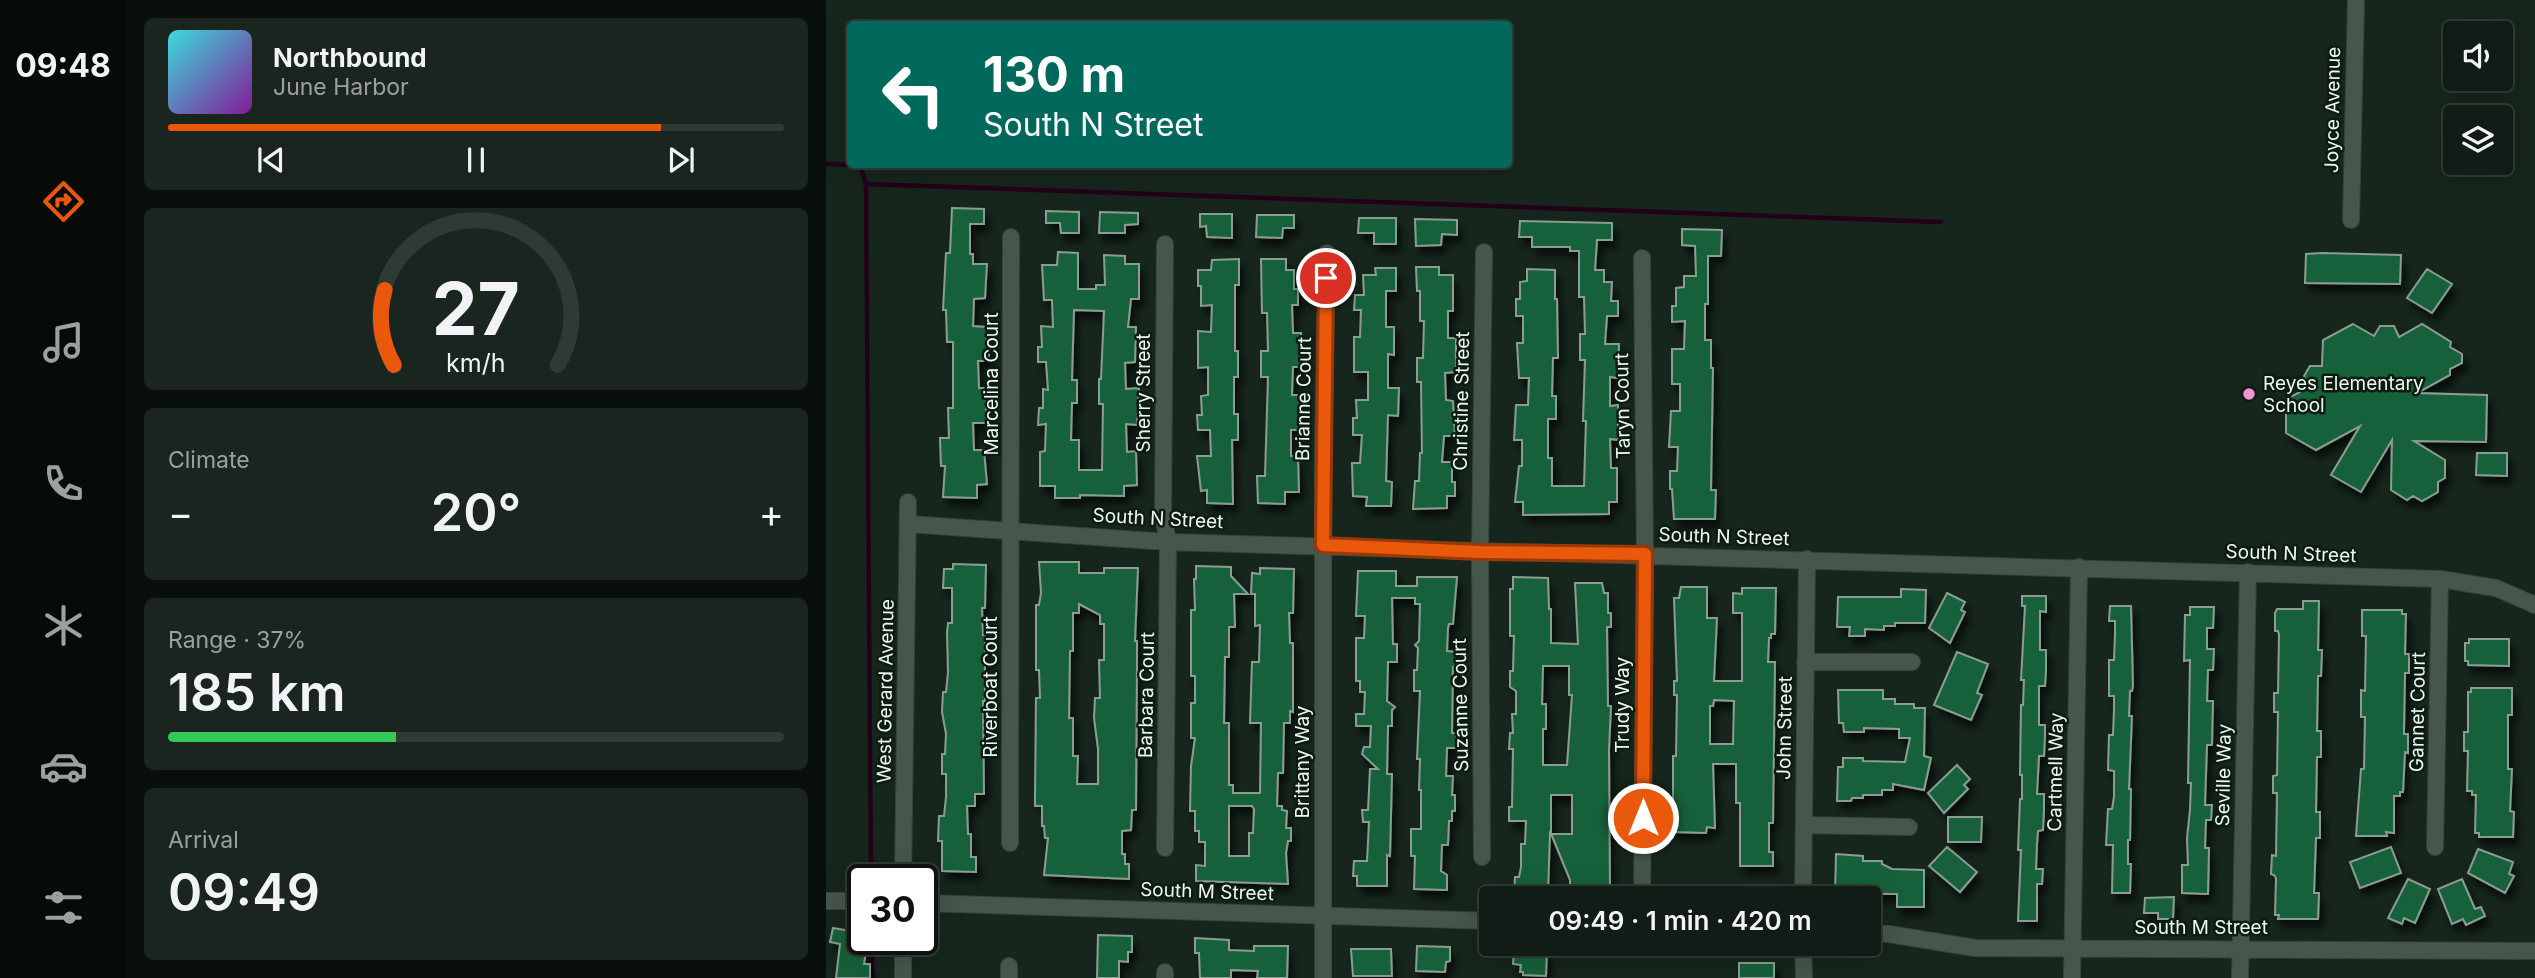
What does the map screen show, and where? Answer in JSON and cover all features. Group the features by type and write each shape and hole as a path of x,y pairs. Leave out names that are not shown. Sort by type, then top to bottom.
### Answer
{"street":[{"name":"Joyce Avenue","path":"2351,220 2356,0"},
{"name":"Marcelina Court","path":"1012,237 1012,530"},
{"name":"Sherry Street","path":"1165,244 1163,515 1168,542"},
{"name":"Christine Street","path":"1480,552 1484,252"},
{"name":"Brianne Court","path":"1323,545 1327,253"},
{"name":"Taryn Court","path":"1642,258 1645,554"},
{"name":"West Gerard Avenue","path":"903,864 908,502"},
{"name":"South N Street","path":"908,524 1168,542 2440,579 2496,588 2535,605"},
{"name":"Riverboat Court","path":"1010,844 1012,530"},
{"name":"Barbara Court","path":"1165,848 1168,542"},
{"name":"Brittany Way","path":"1323,545 1323,978"},
{"name":"Suzanne Court","path":"1480,552 1482,857"},
{"name":"Trudy Way","path":"1642,886 1645,554"},
{"name":"John Street","path":"1803,886 1807,559"},
{"name":"Cartmell Way","path":"2072,978 2080,567"},
{"name":"Seville Way","path":"2240,978 2248,572"},
{"name":"Gannet Court","path":"2435,846 2440,579"},
{"path":"1805,662 1912,662"},
{"path":"1804,825 1909,827"},
{"path":"826,901 847,901"},
{"name":"South M Street","path":"938,903 1479,921"},
{"name":"South M Street","path":"1881,934 1975,948 2535,951"},
{"path":"903,955 903,978"},
{"path":"1803,956 1804,978"}],"building":[{"path":"952,208 984,209 984,224 970,224 970,254 973,254 973,264 987,264 985,298 974,299 973,326 987,327 986,344 989,344 989,361 978,361 979,388 987,388 986,423 973,423 974,450 984,450 987,484 977,485 977,498 943,497 945,466 941,466 940,438 949,438 948,408 953,408 953,342 947,342 946,310 943,310"},
{"path":"1046,211 1079,212 1079,233 1061,233 1060,223 1046,223"},
{"path":"1100,212 1138,213 1138,224 1125,225 1125,233 1099,233"},
{"path":"1200,214 1232,214 1232,238 1207,237 1206,226 1200,227"},
{"path":"1257,215 1294,215 1294,228 1283,228 1282,238 1256,237"},
{"path":"1359,218 1396,218 1396,244 1374,244 1374,233 1358,233"},
{"path":"1415,219 1457,220 1457,235 1442,234 1441,245 1416,246"},
{"path":"1520,221 1612,223 1612,240 1597,240 1595,270 1604,270 1604,282 1612,282 1611,301 1618,301 1618,316 1607,316 1605,344 1619,344 1618,378 1610,377 1610,406 1618,405 1618,440 1610,439 1611,468 1617,468 1617,502 1609,502 1609,514 1523,515 1523,502 1515,502 1519,466 1522,466 1522,440 1514,440 1516,405 1528,405 1529,378 1519,378 1517,343 1523,343 1523,316 1516,316 1516,299 1520,299 1520,282 1527,281 1527,269 1555,270 1558,358 1553,358 1552,396 1556,396 1556,419 1548,419 1548,458 1552,458 1552,486 1584,486 1586,421 1583,421 1585,360 1580,360 1580,334 1585,334 1584,297 1579,297 1579,251 1570,251 1570,247 1532,247 1532,237 1519,237"},
{"path":"1682,229 1722,230 1721,256 1708,256 1708,304 1705,304 1705,340 1711,340 1713,368 1711,490 1716,490 1715,519 1674,519 1670,489 1670,471 1677,471 1678,447 1669,447 1671,411 1680,411 1680,384 1672,384 1672,349 1684,349 1685,321 1672,322 1672,306 1676,306 1676,288 1684,287 1684,276 1696,276 1695,246 1682,245"},
{"path":"1058,252 1078,253 1078,289 1096,289 1096,285 1105,285 1104,255 1125,256 1125,264 1139,264 1139,299 1131,299 1128,327 1136,327 1135,362 1125,363 1126,389 1139,388 1137,425 1126,424 1127,452 1136,451 1137,485 1124,486 1124,496 1080,495 1080,498 1055,498 1055,486 1040,486 1040,452 1045,451 1046,424 1038,425 1039,408 1043,408 1043,389 1048,390 1046,362 1038,362 1038,347 1042,347 1041,326 1053,327 1052,300 1044,300 1042,265 1057,265","holes":["1074,310 1104,311 1099,379 1099,404 1103,404 1102,470 1079,470 1079,440 1071,440 1072,403 1077,403 1077,380 1072,380"]},
{"path":"2306,254 2401,255 2400,284 2305,283"},
{"path":"1239,259 1239,285 1235,285 1235,351 1238,351 1238,377 1234,377 1234,414 1238,414 1238,440 1232,440 1233,504 1207,503 1207,490 1201,491 1197,456 1211,456 1210,430 1198,430 1197,415 1202,415 1201,396 1208,395 1208,367 1198,368 1198,331 1211,332 1212,305 1201,306 1198,270 1211,270 1212,260"},
{"path":"1261,259 1286,259 1286,270 1294,270 1294,289 1298,289 1298,305 1292,305 1293,333 1301,333 1300,367 1293,367 1292,395 1300,395 1300,430 1291,430 1291,456 1298,456 1299,492 1285,492 1285,504 1258,503 1257,476 1265,476 1268,377 1261,377 1261,351 1268,351 1267,313 1262,313"},
{"path":"1416,267 1439,267 1439,275 1453,275 1453,311 1448,311 1448,338 1456,338 1456,372 1445,373 1446,400 1453,401 1455,436 1444,436 1442,462 1452,462 1455,496 1447,496 1447,508 1413,509 1415,481 1419,481 1422,453 1421,382 1417,382 1417,358 1423,358 1424,321 1420,321 1420,291 1417,291"},
{"path":"1375,268 1396,268 1396,291 1386,291 1386,327 1394,327 1394,355 1388,354 1388,388 1399,388 1398,416 1388,415 1386,481 1392,482 1391,506 1366,506 1367,497 1353,496 1352,463 1360,463 1362,435 1353,435 1353,418 1357,418 1356,400 1368,400 1368,372 1354,372 1354,337 1360,337 1361,310 1354,310 1355,295 1364,295 1363,275 1376,275"},
{"path":"2427,269 2452,284 2432,313 2407,298"},
{"path":"2353,324 2374,336 2380,326 2394,326 2399,337 2422,324 2451,342 2450,347 2462,354 2462,363 2450,369 2450,375 2417,393 2487,395 2486,442 2414,441 2445,460 2445,478 2438,482 2438,492 2422,501 2413,496 2407,500 2391,490 2392,440 2361,492 2331,475 2360,426 2316,450 2286,433 2286,399 2310,387 2304,376 2310,366 2322,366 2323,340"},
{"path":"2477,453 2507,453 2507,476 2476,475"},
{"path":"1039,562 1079,562 1079,573 1104,573 1104,568 1138,568 1135,641 1136,810 1132,810 1131,830 1122,831 1122,854 1125,854 1125,864 1129,864 1129,879 1044,875 1048,838 1045,838 1042,826 1042,806 1035,806 1036,698 1040,698 1039,670 1036,670 1036,605 1039,605","holes":["1079,604 1100,615 1100,624 1104,624 1104,660 1099,660 1100,698 1095,698 1094,718 1098,749 1098,784 1077,784 1078,756 1073,756 1073,718 1069,718 1073,613 1079,613"]},
{"path":"953,564 986,565 985,608 982,608 985,635 984,794 975,794 975,806 967,806 971,857 976,857 976,872 942,871 942,841 938,841 939,816 944,816 946,797 946,774 942,774 942,754 945,754 946,734 942,712 948,672 948,623 952,623 952,588 943,588 944,569 953,569"},
{"path":"1196,566 1231,567 1231,576 1248,594 1234,594 1235,627 1229,627 1229,657 1225,657 1224,723 1229,723 1229,785 1233,785 1233,793 1260,793 1261,723 1250,723 1252,662 1259,662 1260,625 1255,626 1255,594 1251,594 1252,573 1260,574 1260,568 1294,569 1293,613 1289,613 1290,643 1293,643 1293,712 1290,711 1290,723 1284,723 1283,773 1278,773 1277,806 1282,806 1282,810 1287,811 1286,828 1291,828 1291,841 1288,841 1286,853 1288,884 1196,881 1196,865 1205,866 1205,842 1199,842 1199,831 1195,831 1195,811 1190,811 1195,738 1191,738 1191,703 1195,703 1195,676 1191,676 1191,610 1195,610","holes":["1229,806 1252,806 1253,833 1249,833 1249,856 1229,856"]},
{"path":"1358,571 1396,571 1396,586 1417,586 1417,577 1457,577 1453,624 1449,624 1448,628 1447,651 1457,652 1457,667 1453,667 1452,733 1456,733 1456,748 1447,748 1446,776 1453,776 1455,811 1452,811 1452,821 1449,821 1448,845 1442,845 1441,871 1447,875 1447,890 1414,889 1415,856 1411,856 1411,829 1421,829 1420,759 1417,759 1420,691 1414,691 1418,648 1415,645 1419,641 1420,604 1415,604 1415,598 1392,598 1393,644 1397,644 1397,662 1388,662 1387,701 1395,707 1392,710 1392,726 1388,726 1387,774 1392,774 1387,886 1357,886 1357,876 1353,876 1354,861 1367,861 1369,822 1363,822 1362,810 1368,810 1370,769 1378,769 1362,754 1364,747 1370,747 1371,726 1356,726 1356,714 1364,714 1365,692 1360,692 1360,681 1356,681 1356,638 1364,638 1365,616 1356,616"},
{"path":"1513,577 1548,578 1551,643 1578,644 1575,583 1602,583 1604,593 1608,593 1608,613 1611,613 1611,627 1607,627 1608,706 1611,706 1610,886 1570,886 1551,834 1572,834 1572,795 1551,795 1548,886 1514,886 1515,877 1519,877 1521,867 1521,844 1525,844 1526,821 1509,821 1509,807 1512,807 1513,749 1509,749 1510,733 1513,733 1512,714 1516,714 1516,691 1510,687 1514,636 1510,636 1510,589 1513,589","holes":["1543,666 1569,666 1569,695 1572,695 1567,765 1543,765 1543,729 1546,729 1546,704 1542,704"]},
{"path":"1681,587 1707,587 1707,618 1717,618 1714,681 1742,681 1742,613 1733,613 1733,593 1742,594 1742,588 1776,588 1775,634 1771,634 1769,638 1768,662 1775,662 1773,823 1769,823 1769,852 1773,852 1773,866 1740,866 1740,803 1736,803 1736,764 1713,764 1715,828 1707,827 1706,833 1673,832 1673,756 1676,756 1677,695 1674,695 1674,681 1677,681 1674,598 1679,598","holes":["1714,700 1734,701 1733,744 1710,744 1710,706 1713,706"]},
{"path":"1901,589 1926,590 1925,623 1895,623 1895,626 1884,626 1884,630 1865,629 1865,636 1849,636 1850,627 1837,627 1838,597 1901,597"},
{"path":"1947,593 1965,602 1961,610 1965,612 1950,643 1929,628"},
{"path":"2022,596 2046,596 2046,612 2040,611 2040,650 2046,650 2046,671 2045,686 2039,686 2039,725 2045,725 2045,735 2044,756 2039,756 2037,794 2044,794 2044,810 2043,830 2038,831 2037,844 2036,869 2043,869 2042,884 2037,884 2037,921 2018,921 2021,850 2018,850 2022,799 2021,705 2024,680 2021,680 2025,606 2022,606"},
{"path":"2303,601 2319,601 2318,650 2322,650 2321,676 2318,676 2317,731 2321,731 2321,757 2317,757 2316,812 2320,812 2320,838 2316,838 2314,893 2319,893 2318,919 2278,919 2279,915 2275,915 2276,878 2271,874 2272,855 2276,856 2277,793 2273,793 2273,776 2277,775 2278,712 2274,712 2274,693 2278,693 2279,635 2278,631 2275,631 2275,613 2277,609 2303,609"},
{"path":"2110,606 2131,606 2133,686 2130,691 2129,716 2132,716 2128,840 2130,893 2112,893 2113,845 2106,845 2108,809 2112,809 2114,797 2114,771 2108,770 2109,735 2113,735 2114,710 2114,696 2109,696 2109,660 2114,660 2115,635 2115,621 2109,621"},
{"path":"2190,607 2214,607 2213,628 2207,628 2207,649 2214,649 2213,670 2208,670 2207,701 2213,701 2212,745 2207,745 2205,805 2212,805 2211,820 2206,820 2205,848 2209,848 2208,894 2182,893 2182,865 2188,865 2191,783 2188,783 2190,660 2184,661 2185,615 2190,615"},
{"path":"2362,610 2402,610 2402,614 2406,614 2405,654 2409,654 2409,673 2405,673 2404,734 2408,734 2408,753 2405,752 2403,792 2400,792 2400,796 2394,796 2394,833 2386,832 2387,836 2356,836 2361,769 2364,769 2365,717 2361,717 2361,690 2365,691 2366,636 2362,636"},
{"path":"2469,639 2509,639 2509,666 2468,665 2468,661 2465,661 2465,643 2469,643"},
{"path":"1957,652 1988,664 1977,693 1982,695 1971,720 1934,705"},
{"path":"2471,688 2512,688 2512,715 2508,715 2508,769 2512,769 2510,811 2514,812 2513,837 2479,837 2479,833 2475,833 2476,795 2467,791 2468,751 2464,751 2464,732 2468,732 2468,692 2471,692"},
{"path":"1838,690 1883,690 1883,699 1895,699 1895,704 1914,704 1914,708 1925,708 1924,756 1931,758 1924,790 1893,784 1893,790 1882,790 1882,795 1863,795 1863,798 1852,798 1851,801 1837,801 1838,767 1843,767 1843,758 1905,762 1910,738 1899,738 1899,729 1864,728 1864,732 1844,732 1843,723 1839,723"},
{"path":"1957,765 1970,779 1964,785 1968,789 1944,813 1928,793"},
{"path":"1948,817 1982,817 1981,842 1948,842"},
{"path":"1947,847 1977,872 1960,892 1929,866"},
{"path":"2391,847 2401,873 2360,888 2350,862"},
{"path":"2478,849 2513,862 2509,874 2514,876 2505,893 2468,873"},
{"path":"1836,854 1863,856 1863,861 1882,861 1882,864 1892,869 1924,870 1924,907 1897,907 1897,894 1881,894 1881,886 1835,886"},
{"path":"2408,879 2430,889 2415,923 2404,918 2402,924 2388,918"},
{"path":"2462,879 2475,909 2481,907 2485,916 2466,925 2463,919 2452,924 2438,889"},
{"path":"2174,897 2173,919 2158,919 2158,913 2144,913 2145,898"},
{"path":"833,928 847,930 847,955 866,955 864,964 870,964 870,978 836,978 840,944 830,942"},
{"path":"1098,935 1132,936 1132,952 1128,952 1128,962 1119,961 1119,978 1097,978"},
{"path":"1195,938 1229,940 1229,950 1254,951 1254,946 1288,946 1287,978 1257,978 1258,971 1231,970 1231,978 1200,978 1199,953 1195,953"},
{"path":"1417,946 1450,947 1450,961 1446,962 1445,972 1416,971"},
{"path":"1351,949 1391,949 1392,976 1353,976"},
{"path":"1514,956 1547,956 1546,976 1523,975 1523,972 1520,972 1521,965 1513,964"},
{"path":"1739,963 1774,963 1774,978 1739,978"}],"waterway":[{"path":"826,164 847,165"},
{"path":"861,168 866,184 871,864"},
{"path":"866,184 1941,222"},
{"path":"872,955 872,978"}],"place":[{"name":"Reyes Elementary School","path":"2249,394"}],"route":[{"path":"1326,278 1323,545 1480,552 1645,554 1643,818"}]}
